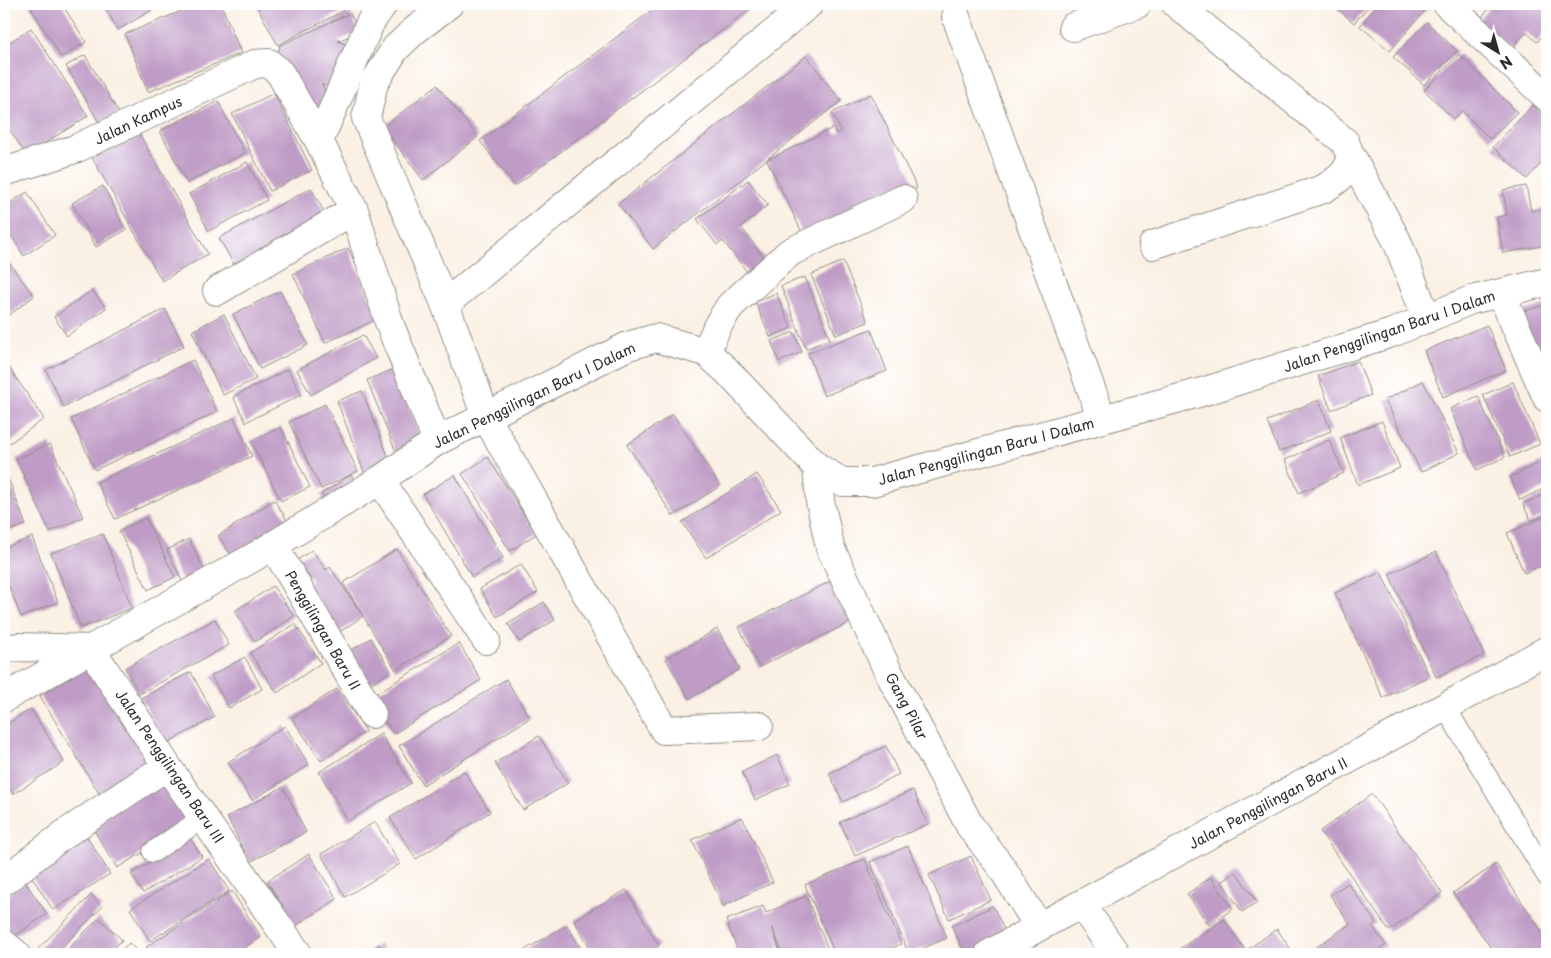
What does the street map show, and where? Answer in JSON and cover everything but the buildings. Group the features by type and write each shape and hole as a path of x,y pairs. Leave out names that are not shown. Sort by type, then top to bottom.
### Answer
{"street":[{"path":"384,4 370,23 319,141 354,210 390,325 437,441"},
{"path":"449,4 414,31 396,49 374,84 366,118 445,304 486,417 498,442 664,730 760,726"},
{"path":"445,304 809,4"},
{"path":"1073,27 1137,4"},
{"path":"1176,4 1345,142 1397,241 1427,319"},
{"path":"1446,4 1547,97"},
{"path":"956,17 1102,419"},
{"name":"Jalan Kampus","path":"4,172 75,149 255,64 269,63 280,73 319,141"},
{"path":"1153,245 1323,188 1342,176 1349,163 1350,154"},
{"path":"706,352 718,324 730,306 790,252 903,199"},
{"path":"217,291 354,210"},
{"name":"Jalan Penggilingan Baru I Dalam","path":"91,649 273,546 380,480 437,441 628,346 656,338 706,352 726,370 817,467 842,482 872,482 1202,392 1392,333 1472,300 1547,282"},
{"path":"1502,293 1547,398"},
{"name":"Gang Pilar","path":"817,467 820,501 830,547 888,671 970,826 1002,868 1039,927"},
{"path":"380,480 486,640"},
{"name":"Penggilingan Baru II","path":"273,546 372,714"},
{"path":"4,650 18,647 91,649"},
{"path":"4,698 91,649"},
{"name":"Jalan Penggilingan Baru III","path":"91,649 167,766 298,954"},
{"name":"Jalan Penggilingan Baru II","path":"989,954 1547,650"},
{"path":"4,881 63,835 167,766"},
{"path":"1081,904 1116,954"},
{"path":"4,944 16,954"}],"lane":[{"path":"1445,707 1547,876"},
{"path":"153,852 204,817"}]}
